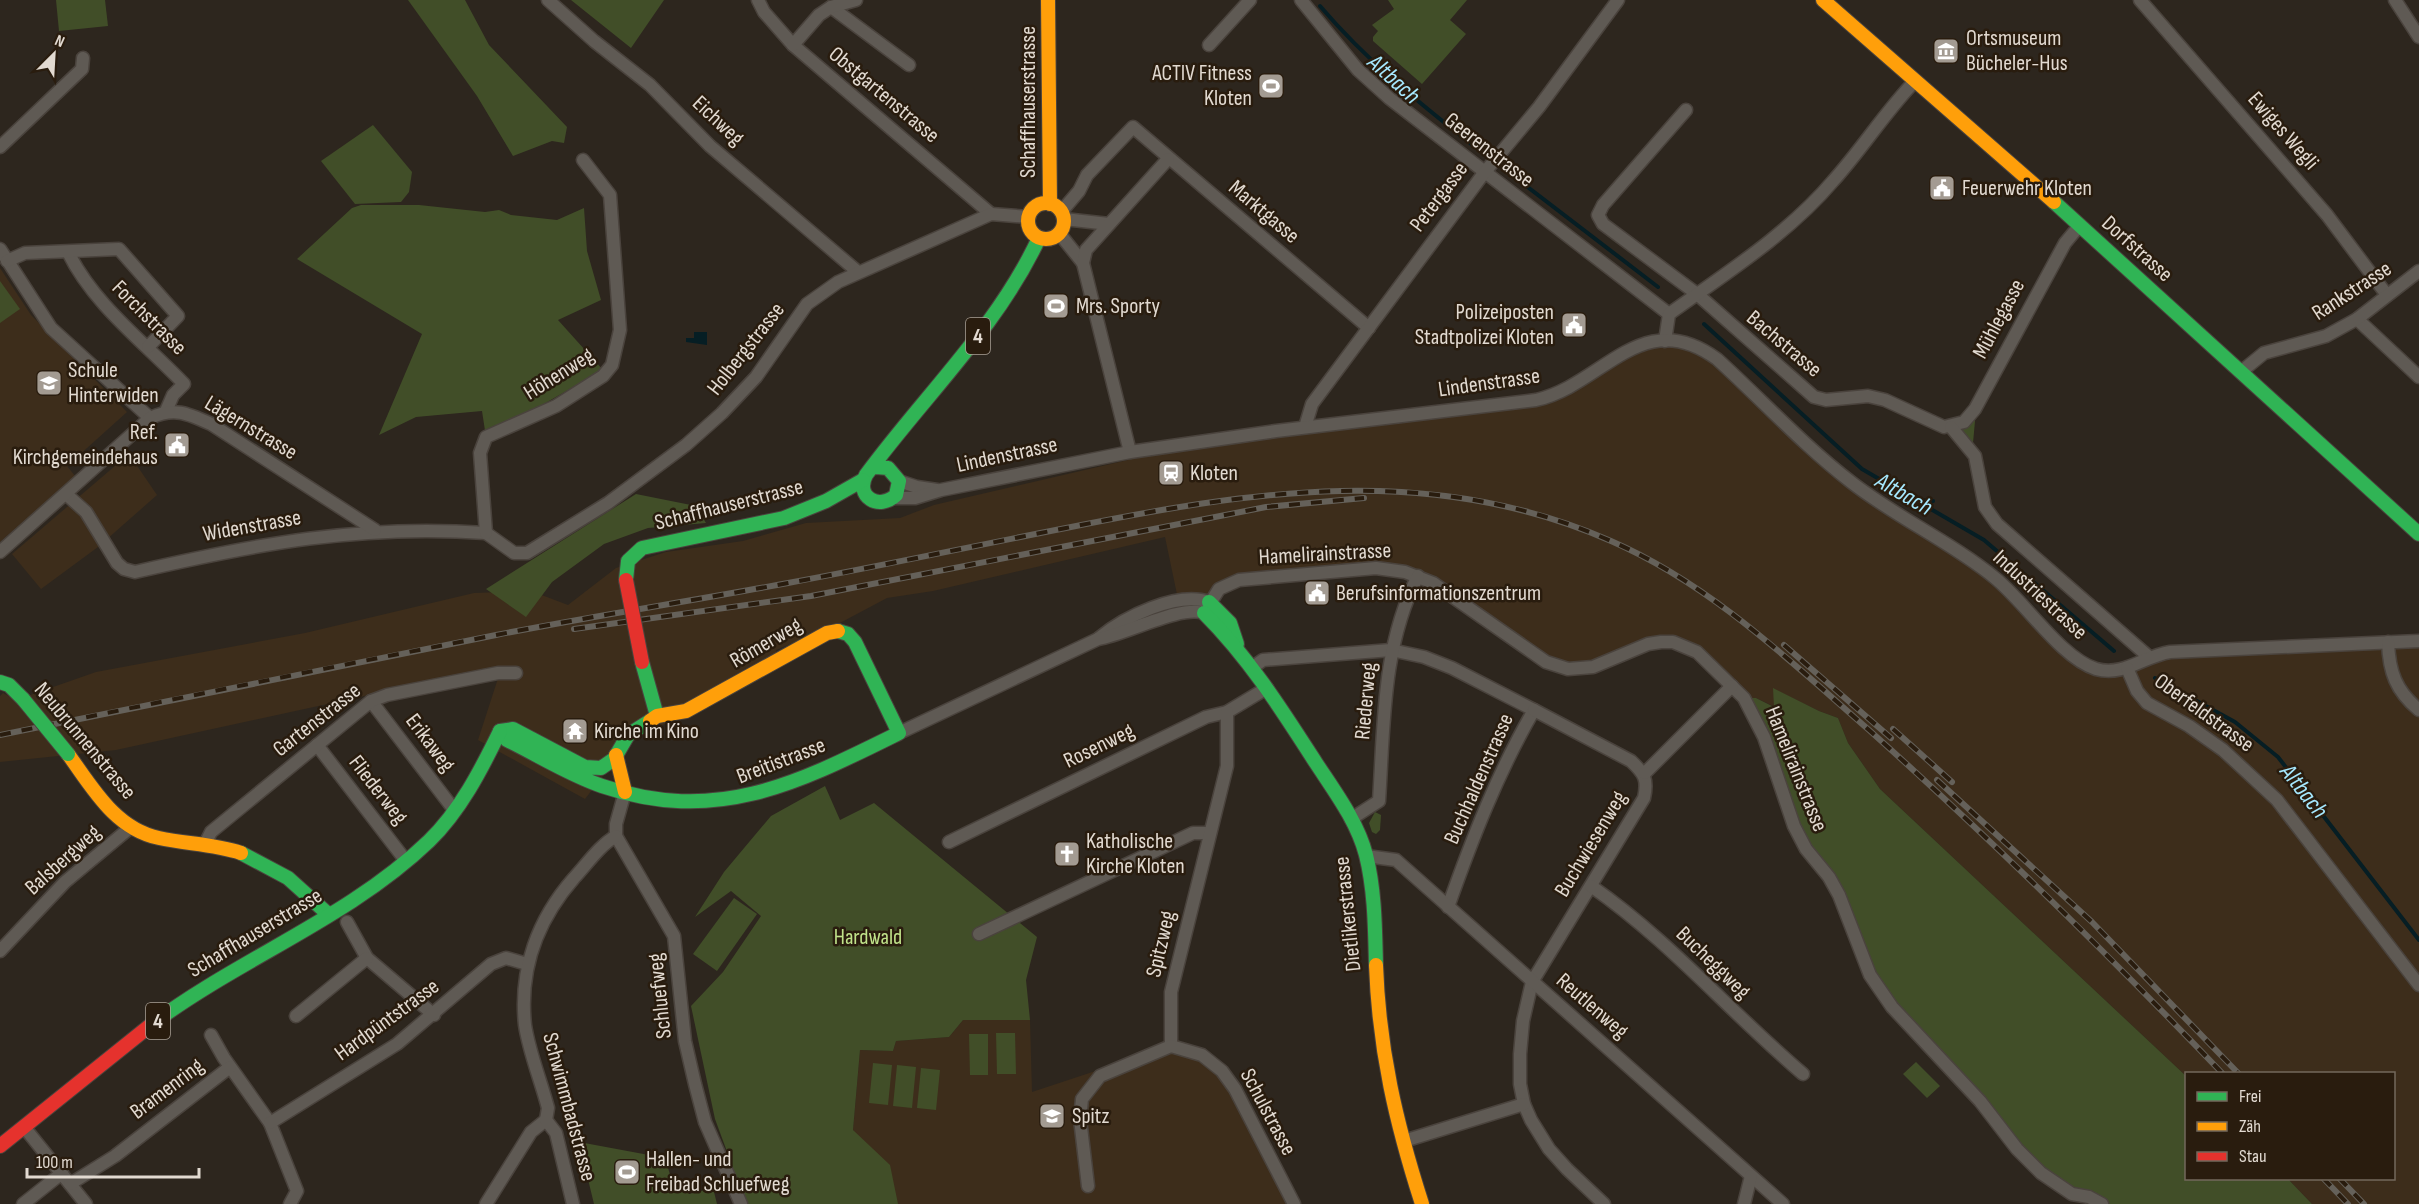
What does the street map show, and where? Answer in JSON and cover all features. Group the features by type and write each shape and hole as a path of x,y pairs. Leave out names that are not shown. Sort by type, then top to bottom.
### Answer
{"main road":[{"name":"Schaffhauserstrasse","path":"1048,0 1058,212"},
{"name":"Dorfstrasse","path":"1823,0 2080,225 2419,534"},
{"path":"1035,208 1058,212 1059,233 1050,239 1039,238 1030,227 1029,218 1035,208"},
{"name":"4","path":"876,467 887,448 1007,298 1039,238"},
{"name":"4","path":"896,476 905,427"},
{"path":"876,467 882,467 896,476 898,490 893,498 881,503 869,499 863,490 863,480 868,472 876,467"},
{"name":"Schaffhauserstrasse","path":"657,716 642,662 626,580 627,562 631,555 642,548 678,538 729,531 784,518 826,501 863,480"},
{"name":"Schaffhauserstrasse","path":"826,501 869,499"},
{"name":"Dietlikerstrasse","path":"1207,607 1226,637 1237,644 1267,688 1351,819 1365,855 1386,1076 1422,1204"},
{"name":"Römerweg","path":"500,731 513,729 593,770 607,765 628,735 657,716 675,715 686,711 740,683 760,668 827,633 838,631 848,634 855,642 899,733"},
{"name":"Neubrunnenstrasse","path":"0,682 14,689 109,806 131,827 160,840 231,849 274,868 296,883 328,914"},
{"name":"Schaffhauserstrasse","path":"1,1143 189,997 328,914 406,861 455,811 484,766 500,731"},
{"name":"Breitistrasse","path":"500,731 507,740 603,786 669,802 711,803 745,799 808,776 899,733"},
{"path":"616,755 625,792"}],"street":[{"name":"Eichweg","path":"548,0 594,41 650,85 708,143 858,272"},
{"name":"Obstgartenstrasse","path":"758,0 764,12 793,45 991,214"},
{"path":"793,45 819,15 831,7 856,0"},
{"path":"1209,45 1250,0"},
{"name":"Geerenstrasse","path":"1302,0 1358,70 1389,98 1669,314"},
{"name":"Petergasse","path":"1305,427 1312,404 1484,173 1539,107 1618,0"},
{"name":"Ewiges Wegli","path":"2140,0 2327,215 2387,295"},
{"path":"2395,0 2419,37"},
{"path":"831,7 909,65"},
{"path":"0,147 82,69 83,58"},
{"path":"1665,341 1669,314 1809,206 1833,182 1915,81"},
{"name":"Bachstrasse","path":"1686,110 1603,205 1598,215 1603,224 1697,294 1814,397 1826,400 1868,396 1886,400 1934,423 1951,427"},
{"name":"Marktgasse","path":"1058,212 1079,191 1087,174 1133,127 1369,328"},
{"path":"1083,263 1086,250 1168,159"},
{"name":"Höhenweg","path":"486,534 480,453 486,437 556,406 603,376 612,365 620,330 610,195 583,160"},
{"path":"1058,212 1109,224"},
{"name":"Holbergstrasse","path":"486,534 514,553 527,553 608,503 686,445 722,413 756,377 807,304 838,282 991,214 1029,218"},
{"name":"Mühlegasse","path":"1951,427 1964,422 1971,416 2065,243 2080,225"},
{"path":"1059,233 1083,263 1130,452"},
{"path":"0,249 51,328 150,418"},
{"path":"6,261 25,253 120,249 178,316 148,347"},
{"name":"Forchstrasse","path":"68,252 81,278 118,319 184,384 174,395 166,411"},
{"name":"Rankstrasse","path":"2242,371 2264,353 2326,336 2357,318 2419,271"},
{"path":"2357,318 2419,377"},
{"name":"Lindenstrasse","path":"893,498 915,498 941,490 1130,452 1305,427 1546,398 1578,383 1624,351 1640,344 1665,341"},
{"name":"Industriestrasse","path":"1665,341 1685,343 1717,360 1853,483 1969,558 1997,579 2078,659 2104,671 2127,668 2149,657 2175,652 2419,641"},
{"path":"0,552 150,418 166,411"},
{"name":"Lägernstrasse","path":"166,411 190,414 211,424 375,530"},
{"path":"1951,427 1975,456 1985,507 1997,524 2149,657"},
{"name":"Lindenstrasse","path":"896,476 917,487 941,490"},
{"name":"Widenstrasse","path":"66,494 86,512 117,563 124,569 135,572 228,550 314,536 375,530 432,529 486,534"},
{"name":"Hamelirainstrasse","path":"1207,607 1219,589 1239,580 1376,568 1418,576 1433,583 1533,654 1555,666 1578,669 1593,667 1648,644 1673,642 1697,652 1744,698 1764,737 1794,826 1806,849 1839,895 1870,975 1892,1007 1980,1101 2017,1149 2041,1173 2072,1194 2089,1197 2102,1204"},
{"name":"Riederweg","path":"1351,819 1379,801 1391,650 1403,609 1418,576"},
{"name":"Breitistrasse","path":"899,733 1098,639 1118,636 1178,612 1207,607"},
{"path":"2388,642 2393,679 2401,693 2419,710"},
{"name":"Buchhaldenstrasse","path":"1252,667 1263,660 1391,650 1425,657 1452,668 1534,710 1512,749 1487,805 1448,907"},
{"name":"Oberfeldstrasse","path":"2127,668 2137,691 2147,703 2189,726 2223,750 2277,800 2419,985"},
{"name":"Gartenstrasse","path":"205,844 211,832 371,701 498,674 516,673"},
{"path":"1645,773 1732,686"},
{"name":"Rosenweg","path":"949,842 1206,717 1227,712 1267,688"},
{"name":"Erikaweg","path":"371,701 455,811"},
{"name":"Buchwiesenweg","path":"1524,1104 1520,1084 1520,1054 1523,1021 1533,982 1644,798 1648,783 1645,773 1631,761 1534,710"},
{"name":"Spitzweg","path":"1171,1047 1171,992 1227,766 1227,712"},
{"name":"Fliederweg","path":"317,745 406,861"},
{"path":"616,836 616,824 625,792"},
{"name":"Balsbergweg","path":"0,951 65,882 131,827"},
{"path":"979,934 1193,833 1210,833"},
{"name":"Schwimmbadstrasse","path":"573,1204 556,1133 546,1120 548,1108 525,1026 524,996 527,963 546,915 576,876 609,840 616,836"},
{"name":"Schluefweg","path":"616,836 674,936 685,1041 695,1084 705,1122 741,1204"},
{"name":"Reutlenweg","path":"1365,855 1381,855 1396,860 1784,1204"},
{"name":"Bucheggweg","path":"1591,886 1627,911 1755,1034 1803,1074"},
{"path":"347,922 367,958 434,1015"},
{"path":"296,1016 367,958"},
{"name":"Hardpüntstrasse","path":"270,1123 397,1044 499,960 506,958 527,963"},
{"name":"Bramenring","path":"211,1035 230,1067 270,1123 297,1191 290,1204"},
{"path":"1088,1186 1080,1119 1082,1099 1100,1076 1171,1047"},
{"name":"Schulstrasse","path":"1171,1047 1202,1055 1222,1071 1235,1089 1294,1204"},
{"name":"Bramenring","path":"70,1184 115,1156 230,1067"},
{"path":"1404,1141 1524,1104 1549,1149 1586,1190 1604,1204"},
{"path":"486,1204 531,1132 546,1120"},
{"path":"24,1127 86,1204"},
{"path":"23,1204 62,1173"},
{"path":"1744,1204 1751,1176"}],"shaded area":[{"name":"Schule Hinterwiden","path":"0,268 31,315 127,412 67,466 75,476 0,542"},
{"path":"1640,344 1695,346 1837,470 1969,558 2054,637 2095,668 2149,657 2419,641 2419,1204 2312,1204 2289,1180 2395,1180 2395,1072 2185,1072 2185,1075 1880,789 1848,743 1838,718 1774,689 1775,707 1756,698 1744,698 1707,660 1673,642 1568,669 1405,572 1226,584 1204,613 1179,604 1165,537 933,591 887,598 838,624 776,650 775,671 630,741 585,799 478,740 502,666 116,750 0,762 0,696 3,693 16,700 96,672 305,633 474,593 531,591 568,605 616,568 666,552 743,541 806,523 900,518 934,505 1145,456 1536,400"},
{"path":"129,454 157,495 98,547 41,589 12,554"},
{"name":"Spitz","path":"963,1020 1030,1020 1032,1092 1171,1046 1222,1071 1294,1204 898,1204 853,1130 860,1050 893,1051 896,1041 949,1037"}],"green space":[{"path":"56,0 105,0 108,26 59,31"},
{"path":"408,0 465,0 489,45 567,127 564,143 552,141 513,156 477,96"},
{"path":"571,0 664,0 631,48"},
{"path":"1388,0 1467,0 1450,20 1466,34 1422,84 1373,41 1378,31 1372,25 1394,9"},
{"path":"373,125 412,172 409,192 401,202 355,204 321,161"},
{"path":"361,205 419,205 485,212 499,210 511,215 557,220 584,208 587,251 601,300 558,320 603,370 486,437 482,411 416,417 379,435 422,334 297,259 352,208"},
{"path":"0,281 20,309 0,323"},
{"path":"1973,420 1975,421 1973,443 1962,430"},
{"path":"636,494 696,506 706,523 648,528 604,544 552,582 526,617 486,589"},
{"path":"1773,688 1838,718 1848,743 1880,789 2185,1075 2185,1180 2289,1180 2312,1204 2102,1204 2041,1173 1870,975 1839,895 1806,849 1744,698 1756,698 1774,707"},
{"name":"Hardwald","path":"825,786 840,820 874,803 1037,937 1026,980 1030,1020 963,1020 949,1037 896,1041 893,1051 860,1050 853,1130 890,1165 898,1204 745,1204 728,1162 729,1157 715,1119 691,1006 723,972 761,916 731,891 695,917 724,872 771,816"},
{"path":"1375,812 1381,815 1380,830 1376,834 1372,832 1369,823"},
{"path":"734,898 757,914 717,971 693,954"},
{"path":"996,1033 1015,1033 1016,1074 997,1074"},
{"path":"969,1034 988,1034 988,1075 970,1075"},
{"path":"1916,1062 1940,1086 1927,1098 1903,1074"},
{"path":"873,1063 892,1065 888,1105 869,1103"},
{"path":"897,1065 916,1067 912,1108 893,1106"},
{"path":"921,1068 940,1070 936,1110 917,1108"},
{"name":"Hallen- und Freibad Schluefweg","path":"579,1142 665,1158 676,1194 675,1188 685,1181 689,1194 713,1188 717,1204 594,1204"}],"water":[{"path":"694,332 707,332 707,345 686,342 686,338 694,338"}],"waterway":[{"name":"Altbach","path":"1320,6 1375,63 1475,147"},
{"name":"Altbach","path":"1512,175 1658,287"},
{"name":"Altbach","path":"1704,324 1862,469 1984,540 2114,651"},
{"path":"1919,500 1933,501"},
{"name":"Altbach","path":"2155,678 2235,722 2278,757 2419,940"}],"railway":[{"path":"0,735 496,635 788,583 1204,503 1273,495 1341,491 1409,492 1476,500 1544,516 1611,541 1682,579 1747,625 1809,677 1960,813 2093,942 2221,1072"},
{"path":"574,629 811,596 1266,507 1364,498"},
{"path":"1784,645 1891,738"},
{"path":"1893,729 1952,782"},
{"path":"1937,780 2092,922 2237,1072"},
{"path":"2325,1180 2348,1204"},
{"path":"2341,1180 2364,1204"}],"traffic: fast":[{"path":"2054,202 2419,534"},
{"path":"876,467 888,468 899,481 896,495 883,502 876,502 866,495 863,483 866,475 981,332 1022,271 1039,238"},
{"path":"626,580 628,561 642,548 784,518 826,501 863,480"},
{"path":"1209,602 1230,623 1237,644"},
{"path":"1204,613 1236,648 1264,685 1338,796 1357,830 1366,855 1371,882 1376,965"},
{"path":"650,721 628,735 614,759 601,768 585,767 513,729 500,731 507,740 578,776 602,786 644,797 683,801 720,800 756,793 826,768 899,733 855,642 848,634 838,631"},
{"path":"642,662 657,716"},
{"path":"0,682 9,685 23,699"},
{"path":"23,699 68,754"},
{"path":"152,1024 221,978 364,893 398,868 429,841 450,817 477,775 500,731"},
{"path":"241,853 288,878 328,914"}],"traffic: slow":[{"path":"1048,0 1050,204"},
{"path":"1823,0 2054,202"},
{"path":"1046,203 1058,209 1064,221 1058,233 1046,239 1034,233 1028,221 1034,209 1046,203"},
{"path":"650,721 657,716 686,711 827,633 838,631"},
{"path":"68,754 106,805 130,826 159,838 241,853"},
{"path":"616,755 625,792"},
{"path":"1376,965 1381,1027 1390,1086 1422,1204"}],"traffic: jam":[{"path":"626,580 642,662"},
{"path":"0,1146 152,1024"}],"place":[{"name":"Ortsmuseum Bücheler-Hus","path":"1946,51"},
{"name":"ACTIV Fitness Kloten","path":"1271,86"},
{"name":"Feuerwehr Kloten","path":"1942,188"},
{"name":"Mrs. Sporty","path":"1056,306"},
{"name":"Polizeiposten Stadtpolizei Kloten","path":"1574,325"},
{"name":"Schule Hinterwiden","path":"49,383"},
{"name":"Ref. Kirchgemeindehaus","path":"177,445"},
{"name":"Kloten","path":"1171,473"},
{"name":"Berufsinformationszentrum","path":"1317,593"},
{"name":"Kirche im Kino","path":"575,731"},
{"name":"Katholische Kirche Kloten","path":"1067,854"},
{"name":"Spitz","path":"1052,1116"},
{"name":"Hallen- und Freibad Schluefweg","path":"627,1172"}]}
